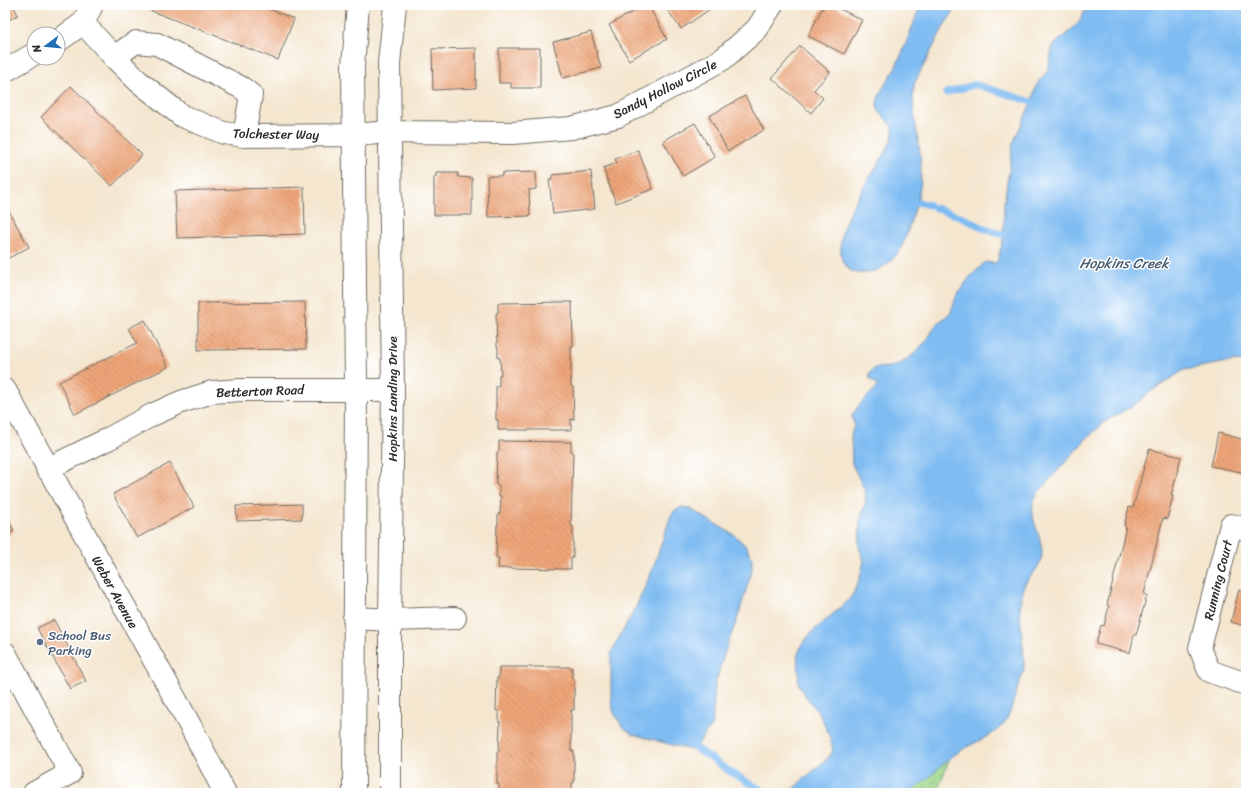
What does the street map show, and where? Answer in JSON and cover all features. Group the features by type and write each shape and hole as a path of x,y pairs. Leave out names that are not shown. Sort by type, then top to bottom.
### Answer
{"street":[{"path":"354,793 356,389 353,66 358,5"},
{"name":"Hopkins Landing Drive","path":"390,793 390,620 393,390 389,62 395,5"},
{"name":"Sandy Hollow Circle","path":"390,132 514,133 571,128 618,116 723,59 757,29 772,5"},
{"path":"66,34 88,14"},
{"name":"Tolchester Way","path":"88,14 114,57 138,81 182,116 224,133 244,136 354,135 390,132"},
{"path":"114,57 136,42 157,44 242,88 251,95 244,136"},
{"path":"5,70 26,58"},
{"name":"Weber Avenue","path":"5,390 13,424 47,469 192,730 225,793"},
{"name":"Betterton Road","path":"47,469 108,439 152,415 181,402 212,392 242,390 393,390"},
{"name":"Running Court","path":"1246,529 1232,525 1200,648 1210,671 1246,684"},
{"path":"354,618 390,620 455,618"},
{"path":"5,652 70,774 34,793"}],"green space":[{"path":"949,760 937,793 908,793"}],"water":[{"path":"921,5 958,5 944,26 914,84 913,96 921,163 921,182 918,197 904,242 896,256 879,269 872,272 858,273 851,271 843,263 841,255 842,232 854,203 885,153 892,138 892,128 880,113 877,102 898,62"},
{"name":"Hopkins Creek","path":"1088,5 1246,5 1246,361 1228,362 1184,370 1150,392 1137,403 1105,422 1086,439 1037,494 1034,501 1033,516 1041,544 1042,558 1022,591 1020,609 1024,668 1010,714 997,730 991,735 957,753 915,789 908,793 788,793 830,756 833,750 829,735 820,715 804,694 798,683 799,673 797,656 803,643 813,631 848,601 854,592 860,577 864,561 859,547 860,521 866,500 864,489 852,464 851,435 854,425 852,415 860,404 877,387 877,385 870,379 869,373 875,368 890,367 901,363 914,354 927,340 936,325 951,312 956,296 969,278 985,262 995,263 998,260 1003,239 1004,203 1013,143 1032,101 1036,86 1048,70 1054,45 1080,21"},
{"path":"682,507 692,510 734,535 746,546 752,558 752,570 715,684 712,725 695,748 691,750 632,734 622,726 614,713 611,701 611,654 635,609 652,571 671,515 675,510"}],"building":[{"path":"5,5 13,5 18,15 5,22"},
{"path":"136,5 259,5 294,19 278,60"},
{"path":"645,5 648,5 667,39 629,60 609,25"},
{"path":"664,5 712,5 713,7 681,29"},
{"path":"824,5 832,5 862,20 844,54 808,36"},
{"path":"591,32 601,68 563,78 553,42"},
{"path":"800,46 830,72 814,90 823,98 811,113 772,78"},
{"path":"476,48 476,88 433,90 432,49"},
{"path":"499,48 540,48 540,88 511,88 511,83 499,83"},
{"path":"71,86 142,155 112,186 41,117"},
{"path":"745,96 764,130 728,151 709,116"},
{"path":"695,123 715,157 683,176 663,141"},
{"path":"638,150 653,189 616,203 603,168 617,163 615,159"},
{"path":"591,171 595,209 553,214 549,179 552,179 552,175"},
{"path":"536,172 536,189 529,190 530,216 488,217 487,176 502,176 502,173"},
{"path":"436,173 458,173 458,177 472,178 472,215 434,215 434,177 436,177"},
{"path":"304,187 305,234 177,238 175,191"},
{"path":"5,205 29,247 5,260"},
{"path":"305,302 306,349 198,350 198,303"},
{"path":"572,302 573,346 571,346 571,386 573,387 574,420 571,419 571,430 498,430 498,420 496,420 496,386 499,386 499,375 501,375 500,358 498,358 497,347 496,313 498,313 498,303"},
{"path":"145,320 168,367 75,414 59,382 137,343 129,328"},
{"path":"1218,433 1246,440 1246,473 1211,466"},
{"path":"499,441 571,442 571,452 573,452 571,526 573,526 573,558 571,558 571,569 498,568 499,558 496,558 497,525 498,514 500,514 501,496 499,496 499,485 496,485 497,452 499,452"},
{"path":"1149,449 1181,457 1171,496 1173,496 1167,519 1163,518 1144,594 1147,595 1136,635 1134,635 1130,653 1096,644 1101,625 1104,626 1109,606 1107,605 1126,527 1124,526 1129,507 1133,508"},
{"path":"170,463 194,507 137,538 113,494"},
{"path":"302,504 302,519 237,521 236,506"},
{"path":"5,514 14,531 5,536"},
{"path":"1239,589 1246,591 1246,626 1231,622"},
{"path":"54,620 86,681 70,689 37,628"},
{"path":"499,667 572,667 572,678 574,678 574,710 571,710 571,751 574,751 574,783 572,783 572,793 499,793 499,784 497,784 497,751 499,751 500,722 499,723 499,711 496,711 497,678 499,678"}],"waterway":[{"path":"946,93 977,85 1032,102"},
{"path":"918,202 929,205"},
{"path":"935,208 959,216 986,229 1004,235"},
{"path":"695,748 704,754"},
{"path":"709,757 723,767 768,793"}],"place":[{"name":"School Bus Parking","path":"40,642"}]}
